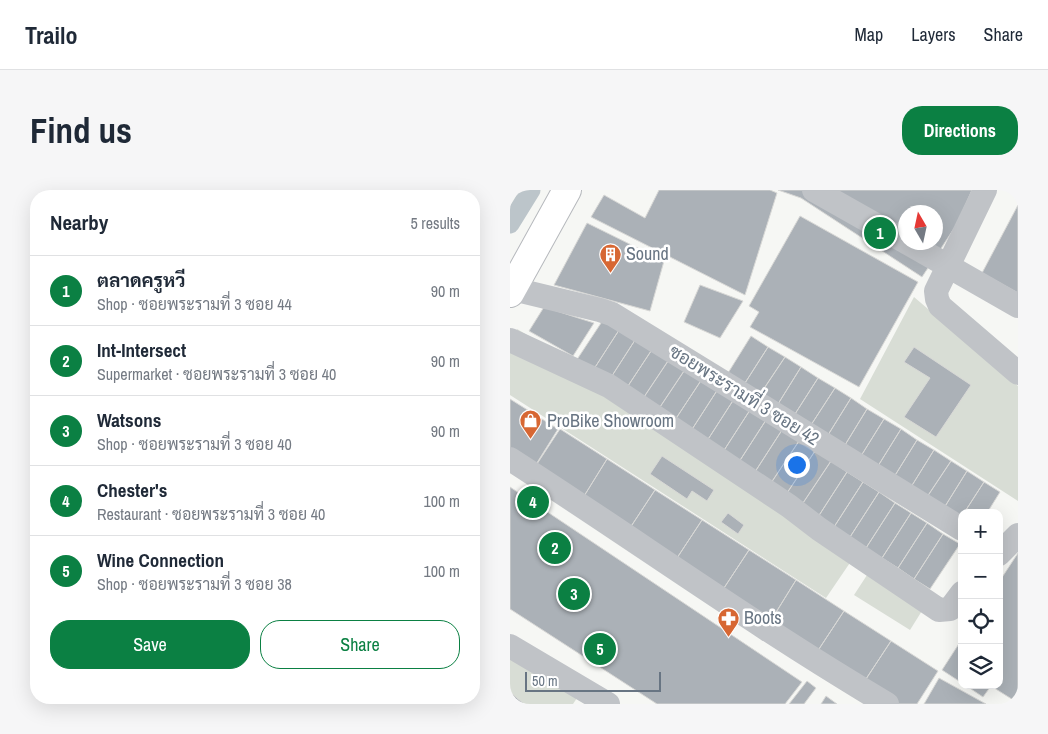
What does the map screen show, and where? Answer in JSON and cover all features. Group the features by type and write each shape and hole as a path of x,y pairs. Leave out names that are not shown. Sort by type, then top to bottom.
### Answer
{"main road":[{"path":"512,291 567,190"}],"street":[{"path":"814,190 898,237"},
{"path":"986,190 936,291 937,299 940,306 1018,373"},
{"path":"920,250 1018,306"},
{"name":"ซอยพระรามที่ 3 ซอย 42","path":"512,291 612,314 958,527"},
{"path":"510,340 609,386 789,506 819,530 939,610 950,609 958,598"},
{"path":"510,459 590,510 729,604 887,704"},
{"path":"510,472 830,686 861,704"},
{"path":"1003,550 1018,535"},
{"path":"510,646 608,704"}],"shaded area":[{"path":"914,297 1018,386 1018,501 860,399"},
{"path":"517,329 610,383 860,548 826,598 510,395 510,342"},
{"path":"869,572 925,606 910,630 854,595"},
{"path":"510,657 577,698 573,704 510,704"}],"building":[{"path":"659,190 770,190 777,193 745,295 591,217 604,195 645,218"},
{"path":"778,190 972,190 957,224 943,245 943,205 898,205 898,250 940,250 922,277 801,198"},
{"path":"1018,205 1018,293 982,273"},
{"path":"800,216 918,282 859,387 750,327 759,312 749,306"},
{"name":"Sound","path":"587,223 664,261 650,311 554,285"},
{"path":"700,285 743,301 720,338 684,322"},
{"path":"544,307 594,323 573,356 529,331"},
{"path":"605,317 621,327 592,372 576,361"},
{"path":"621,327 637,337 608,382 592,372"},
{"path":"751,336 768,347 745,383 728,373"},
{"path":"637,337 653,348 624,392 608,382"},
{"path":"768,347 785,357 761,393 745,383"},
{"path":"914,347 971,385 936,437 904,417 930,378 904,362"},
{"path":"653,348 670,358 640,403 624,392"},
{"path":"785,357 801,367 778,404 761,393"},
{"path":"670,358 686,368 656,413 640,403"},
{"path":"801,367 818,378 795,414 778,404"},
{"path":"686,368 702,379 673,423 656,413"},
{"path":"818,378 835,388 811,425 795,414"},
{"path":"702,379 718,389 689,434 673,423"},
{"path":"835,388 851,398 828,435 811,425"},
{"path":"718,389 734,399 705,444 689,434"},
{"path":"851,398 867,409 845,445 828,435"},
{"name":"ProBike Showroom","path":"510,399 558,429 535,466 510,451"},
{"path":"734,399 750,410 721,455 705,444"},
{"path":"867,409 884,419 861,456 845,445"},
{"path":"750,410 766,420 737,465 721,455"},
{"path":"884,419 901,429 878,466 861,456"},
{"path":"766,420 782,430 753,475 737,465"},
{"path":"560,429 607,459 581,501 533,470"},
{"path":"901,429 917,440 894,477 878,466"},
{"path":"782,430 799,441 769,486 753,475"},
{"path":"917,440 934,450 911,487 894,477"},
{"path":"799,441 815,451 785,496 769,486"},
{"path":"934,450 951,461 927,497 911,487"},
{"path":"815,451 831,461 801,506 785,496"},
{"path":"662,456 714,490 707,501 692,491 687,499 650,474"},
{"path":"607,459 655,490 628,531 581,501"},
{"path":"831,461 847,472 818,517 801,506"},
{"path":"951,461 967,471 944,508 927,497"},
{"path":"967,471 984,482 967,509 958,509 958,514 944,508"},
{"path":"847,472 863,482 834,527 818,517"},
{"path":"863,482 879,492 850,537 834,527"},
{"path":"984,482 1000,492 989,509 967,509"},
{"path":"510,487 802,682 785,704 657,704 510,609"},
{"path":"655,490 702,520 675,561 628,531"},
{"path":"879,492 895,503 866,548 850,537"},
{"path":"895,503 911,513 882,558 866,548"},
{"path":"728,513 744,525 738,534 721,522"},
{"path":"911,513 927,523 898,568 882,558"},
{"path":"702,520 749,550 722,591 675,561"},
{"path":"927,523 943,534 914,579 898,568"},
{"path":"943,534 958,543 958,547 930,589 914,579"},
{"path":"749,550 796,580 770,622 722,591"},
{"path":"1018,553 1018,703 996,689 1003,689 1003,576"},
{"path":"796,580 844,611 817,652 770,622"},
{"path":"844,611 891,641 864,682 817,652"},
{"path":"891,641 938,671 917,704 898,704 864,682"},
{"path":"958,645 958,680 942,670"},
{"path":"939,678 986,704 924,704"},
{"path":"807,681 816,688 804,704 789,704"},
{"path":"971,689 989,689 983,697"},
{"path":"510,692 524,704 510,704"},
{"path":"826,696 837,704 821,704"}],"waterway":[{"path":"510,224 531,190"}],"place":[{"name":"ตลาดครูหวี","path":"880,233"},
{"name":"Sound","path":"610,273"},
{"name":"ProBike Showroom","path":"531,440"},
{"name":"Chester's","path":"533,502"},
{"name":"Int-Intersect","path":"555,548"},
{"name":"Watsons","path":"574,594"},
{"name":"Boots","path":"728,637"},
{"name":"Wine Connection","path":"600,649"}]}
